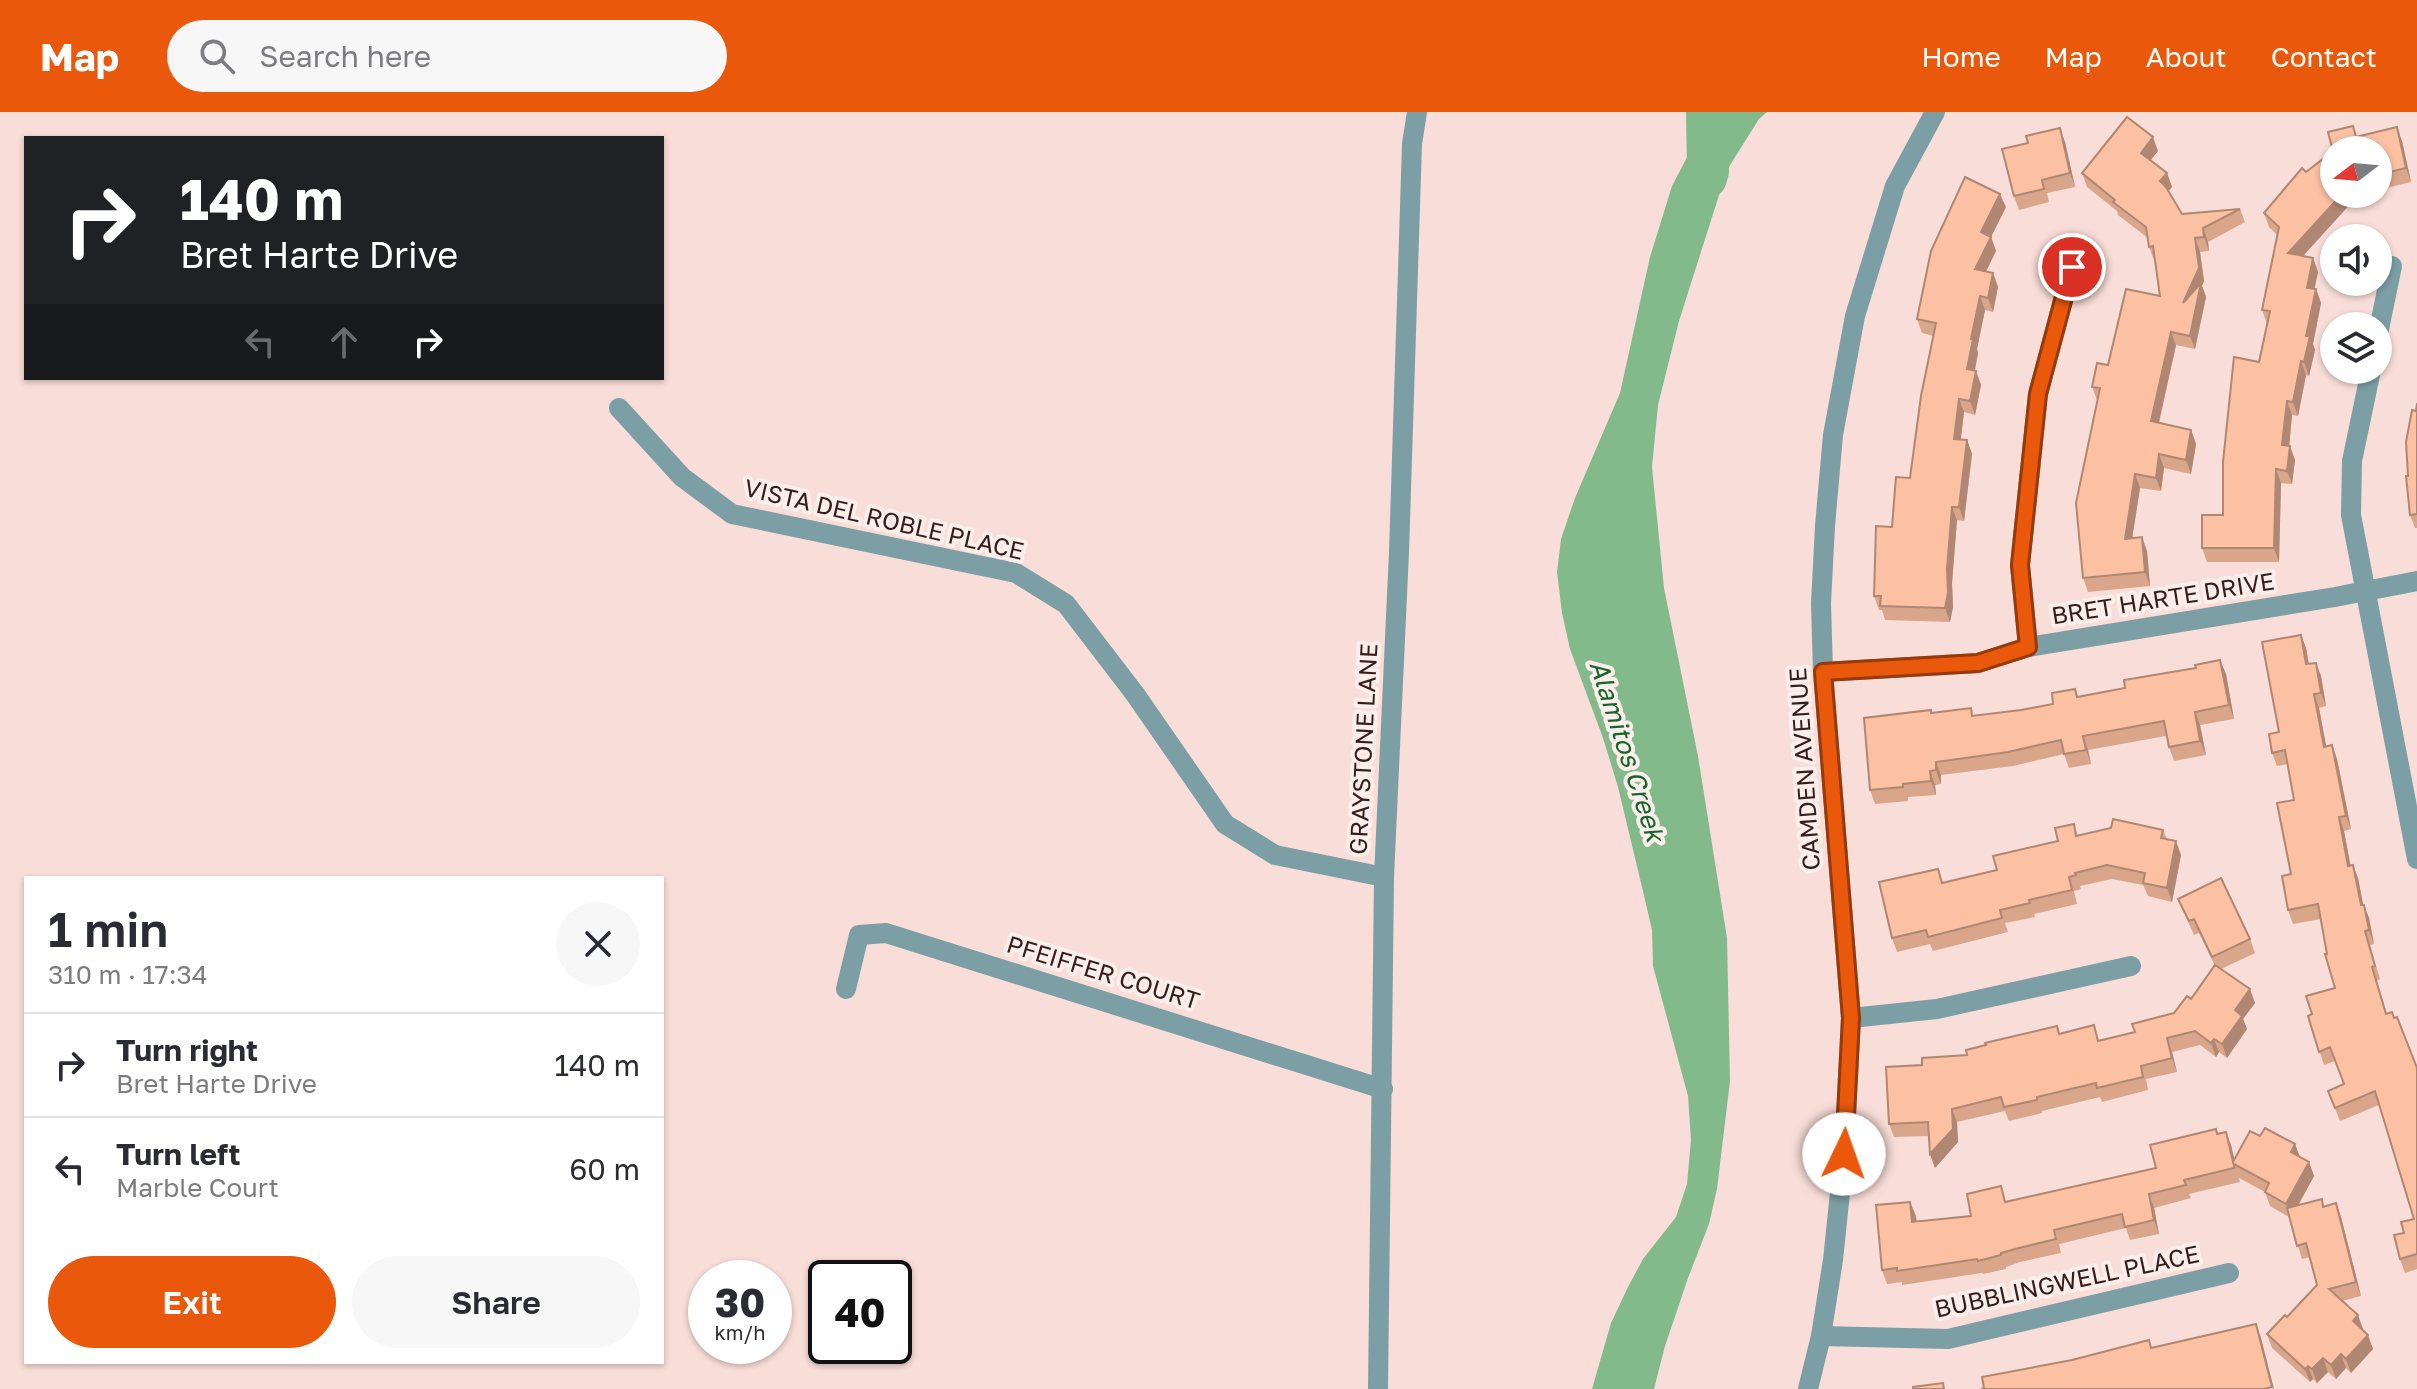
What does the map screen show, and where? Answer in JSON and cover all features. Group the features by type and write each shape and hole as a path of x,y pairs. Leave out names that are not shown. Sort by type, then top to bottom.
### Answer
{"street":[{"name":"GRAYSTONE LANE","path":"1378,1389 1384,877 1399,552 1412,144 1417,112"},
{"name":"CAMDEN AVENUE","path":"1808,1389 1821,1336 1833,1260 1851,1018 1823,672 1821,603 1833,435 1855,316 1895,186 1935,112"},
{"path":"2028,647 2020,565 2038,394 2072,267"},
{"path":"2368,384 2352,461 2351,515 2417,859"},
{"name":"VISTA DEL ROBLE PLACE","path":"619,408 682,477 732,514 1016,573 1066,604 1135,694 1225,824 1275,855 1384,877"},
{"name":"BRET HARTE DRIVE","path":"1823,672 1978,663 2028,647 2417,581"},
{"name":"PFEIFFER COURT","path":"846,989 859,935 886,933 1383,1089"},
{"path":"1851,1018 1937,1009 2131,966"},
{"name":"BUBBLINGWELL PLACE","path":"1821,1336 1948,1339 2229,1273"}],"water":[{"path":"1714,112 1767,112 1759,119 1727,170 1679,321 1658,405 1652,467 1664,588 1698,756 1727,938 1730,1081 1717,1189 1709,1224 1665,1346 1654,1389 1592,1389 1611,1323 1628,1287 1643,1259 1676,1217 1687,1184 1691,1140 1688,1096 1653,966 1652,930 1642,887 1618,787 1570,649 1557,572 1561,539 1575,498 1620,393 1650,257 1672,186"}],"building":[{"path":"2127,117 2153,137 2141,153 2167,173 2160,181 2182,214 2240,209 2203,228 2204,237 2195,238 2199,268 2183,303 2201,283 2190,336 2171,332 2151,421 2191,430 2186,460 2159,454 2156,478 2135,474 2125,539 2142,537 2145,572 2083,578 2076,503 2100,388 2092,387 2097,363 2108,365 2126,289 2160,296 2153,246 2149,247 2146,227 2082,173"},
{"path":"2353,126 2356,136 2329,136 2328,132"},
{"path":"2397,127 2406,168 2392,172 2392,136 2360,136"},
{"path":"2060,128 2070,173 2042,180 2044,189 2014,196 2002,149 2028,143 2026,136"},
{"path":"2320,161 2320,208 2329,208 2288,253 2313,258 2307,288 2316,289 2304,362 2301,361 2293,402 2287,401 2282,445 2290,446 2287,471 2276,469 2274,548 2202,548 2202,515 2223,515 2223,462 2234,357 2259,362 2270,311 2262,310 2279,227 2264,213 2302,168 2306,172"},
{"path":"1965,177 2000,194 1981,232 1991,237 1975,269 1993,273 1988,298 1980,296 1971,339 1967,369 1976,371 1970,401 1959,399 1954,439 1967,440 1959,507 1952,507 1948,593 1945,608 1880,606 1881,596 1874,596 1876,526 1892,527 1896,477 1910,478 1921,396 1936,323 1917,319 1931,251"},
{"path":"2417,403 2417,514 2410,515 2406,442 2412,410 2416,411"},
{"path":"2301,635 2306,664 2316,663 2321,693 2314,694 2324,747 2332,745 2346,816 2339,817 2348,866 2353,865 2361,905 2364,905 2369,930 2365,931 2375,966 2372,967 2386,1014 2392,1012 2394,1018 2397,1017 2417,1068 2417,1254 2400,1259 2394,1235 2404,1233 2401,1222 2414,1219 2375,1091 2335,1108 2328,1091 2344,1084 2330,1047 2319,1052 2308,1016 2312,1014 2306,996 2335,988 2325,954 2318,904 2288,910 2282,876 2291,874 2277,803 2294,800 2285,750 2272,753 2269,734 2279,732 2262,642"},
{"path":"2220,660 2229,705 2195,712 2200,741 2169,747 2164,721 2083,736 2086,750 2064,754 2061,740 2008,752 1936,762 1936,770 1930,771 1931,781 1870,790 1864,718 1931,710 1931,713 1971,708 1972,716 2021,710 2053,704 2052,693 2075,689 2077,697 2125,688 2124,680 2196,668 2195,665"},
{"path":"2113,819 2163,830 2161,838 2176,841 2167,888 2143,883 2145,873 2107,865 2069,877 2072,890 2000,910 2002,918 1928,937 1926,930 1892,938 1879,882 1938,869 1942,883 1997,870 1993,856 2058,841 2055,828 2074,824 2076,836 2111,828"},
{"path":"2221,878 2250,939 2212,957 2194,919 2189,921 2178,899"},
{"path":"2215,965 2250,989 2235,1010 2242,1016 2222,1044 2214,1039 2211,1043 2195,1031 2167,1038 2172,1058 2141,1066 2143,1077 2097,1088 2096,1083 2004,1107 2001,1097 1952,1109 1953,1129 1930,1154 1928,1122 1889,1124 1886,1067 1922,1065 1922,1058 1967,1055 1966,1050 1985,1043 2057,1026 2059,1034 2094,1025 2098,1041 2135,1032 2132,1024 2174,1013 2187,996 2191,999"},
{"path":"2265,1128 2295,1144 2291,1152 2309,1162 2286,1204 2265,1192 2269,1183 2234,1164 2234,1168 2184,1180 2186,1185 2149,1194 2154,1220 2125,1227 2122,1214 2054,1230 2056,1239 1978,1261 1882,1270 1876,1205 1910,1202 1912,1222 1971,1216 1967,1194 2001,1186 2005,1202 2156,1168 2150,1145 2216,1129 2217,1134 2226,1132 2233,1162 2250,1131 2260,1136"},
{"path":"2322,1199 2323,1207 2336,1203 2356,1282 2329,1289 2358,1315 2353,1321 2368,1335 2346,1359 2341,1354 2331,1365 2323,1358 2312,1369 2308,1366 2305,1369 2267,1334 2317,1285 2306,1243 2297,1246 2287,1208"},
{"path":"2256,1324 2272,1387 2264,1389 1981,1389 1984,1388 1982,1377 2072,1360 2149,1340 2151,1348"},
{"path":"1943,1383 1944,1389 1913,1389 1913,1387"}],"waterway":[{"name":"Alamitos Creek","path":"1706,178 1707,112"}],"route":[{"path":"1844,1154 1851,1018 1823,672 1978,663 2028,647 2020,565 2038,394 2072,267"}]}
